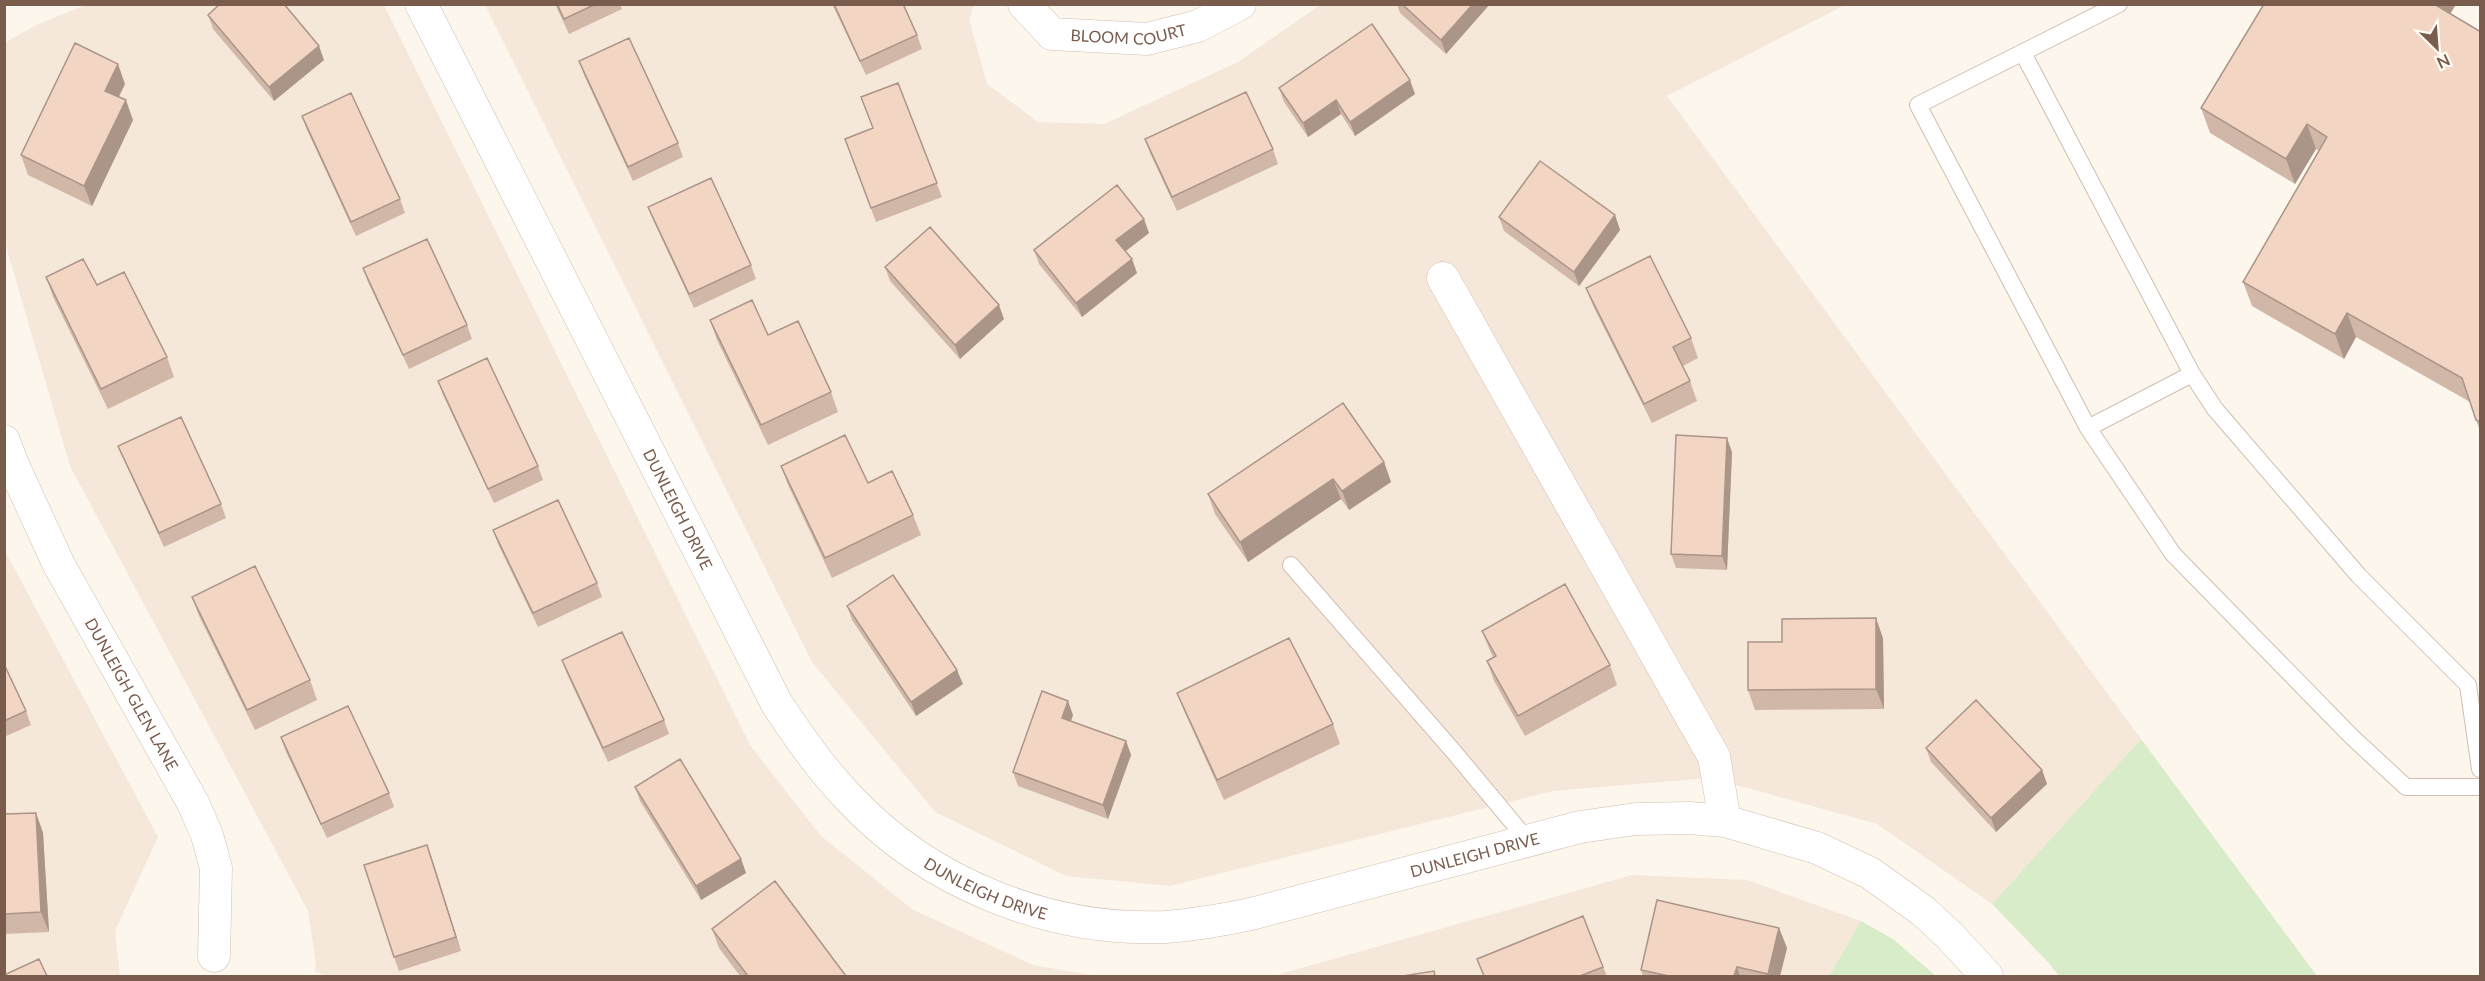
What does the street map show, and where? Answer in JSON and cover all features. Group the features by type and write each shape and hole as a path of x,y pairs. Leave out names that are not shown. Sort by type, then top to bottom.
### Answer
{"street":[{"name":"DUNLEIGH DRIVE","path":"421,4 777,704 809,752 849,799 894,840 942,872 996,898 1049,915 1128,927 1164,927 1208,923 1251,914 1580,827 1636,819 1689,818 1725,821 1817,848 1870,873 1923,911 1987,976"},
{"name":"BLOOM COURT","path":"1024,4 1052,34 1147,39 1198,26 1240,4"},
{"path":"1443,278 1714,757 1725,821"},
{"name":"DUNLEIGH GLEN LANE","path":"4,441 59,566 193,803 207,835 216,868 214,956"}],"lane":[{"path":"2119,4 1918,105 2088,428 2173,554 2352,737 2406,787 2481,787"},
{"path":"2023,53 2192,374 2215,409 2359,576 2468,685 2481,769"},
{"path":"2088,428 2192,374"},
{"path":"1291,565 1454,752 1528,841"}],"shaded area":[{"path":"86,5 384,5 750,745 821,836 912,909 1033,965 1097,976 327,976 315,972 316,964 308,911 70,466 5,243 4,43 38,24"},
{"path":"485,5 974,5 969,19 987,84 1038,122 1104,124 1238,62 1320,5 1845,5 1667,96 2141,739 1992,904 1877,824 1711,778 1553,791 1170,886 1066,876 935,812 812,662"},
{"path":"4,549 158,837 115,931 120,976 5,976"},
{"path":"1632,875 1747,880 1861,921 1829,976 1273,976"}],"green space":[{"path":"2141,739 2317,976 2059,976 1992,904"},
{"path":"1861,921 1893,939 1936,976 1829,976"}],"building":[{"path":"220,4 284,4 319,46 269,87 208,15"},
{"path":"557,4 596,4 564,19"},
{"path":"834,4 903,4 917,35 860,61"},
{"path":"1402,4 1473,4 1441,40"},
{"path":"2264,4 2434,4 2481,32 2481,423 2476,420 2462,378 2347,313 2335,334 2243,282 2327,137 2307,124 2286,159 2201,108"},
{"path":"1372,24 1410,80 1350,122 1336,100 1303,123 1279,88"},
{"path":"629,38 678,143 628,167 579,61"},
{"path":"75,43 118,64 105,91 126,100 84,186 21,155"},
{"path":"898,83 937,183 871,208 845,139 873,128 861,97"},
{"path":"1246,92 1273,149 1172,197 1145,139"},
{"path":"351,93 400,199 351,222 302,116"},
{"path":"1540,161 1615,215 1574,272 1499,217"},
{"path":"711,178 751,265 689,294 648,207"},
{"path":"1117,185 1144,219 1116,240 1132,259 1076,303 1034,250"},
{"path":"930,227 999,305 955,345 885,267"},
{"path":"427,239 467,325 403,355 363,268"},
{"path":"1650,256 1691,338 1673,347 1690,381 1644,404 1586,288"},
{"path":"83,259 97,285 124,272 167,357 101,389 46,277"},
{"path":"752,300 768,335 798,321 831,392 761,425 710,320"},
{"path":"487,358 538,466 488,489 438,381"},
{"path":"1343,403 1384,462 1342,491 1333,479 1240,542 1208,494"},
{"path":"181,417 221,504 159,533 118,446"},
{"path":"845,435 868,483 892,471 913,515 825,558 781,466"},
{"path":"1676,435 1727,438 1722,556 1671,554"},
{"path":"558,500 597,583 533,613 493,530"},
{"path":"255,566 310,680 247,710 192,597"},
{"path":"893,575 957,670 911,702 847,606"},
{"path":"1565,584 1610,665 1518,716 1487,661 1496,656 1482,631"},
{"path":"1876,618 1876,689 1748,690 1748,642 1782,642 1782,619"},
{"path":"622,632 664,720 603,748 562,660"},
{"path":"1289,638 1333,724 1217,780 1177,693"},
{"path":"4,664 26,711 4,721"},
{"path":"1042,691 1068,701 1062,718 1126,741 1103,805 1013,772"},
{"path":"1976,700 2042,770 1991,818 1926,748"},
{"path":"348,706 389,793 321,824 281,737"},
{"path":"680,759 741,859 696,886 635,787"},
{"path":"36,813 41,912 4,914 4,814"},
{"path":"427,845 456,937 394,957 364,865"},
{"path":"775,881 846,976 748,976 712,929"},
{"path":"1657,900 1779,928 1768,974 1737,967 1734,976 1669,976 1641,970"},
{"path":"1583,916 1603,967 1580,976 1484,976 1477,959"},
{"path":"39,959 47,976 4,976 4,975"},
{"path":"1434,971 1435,976 1403,976"}]}
